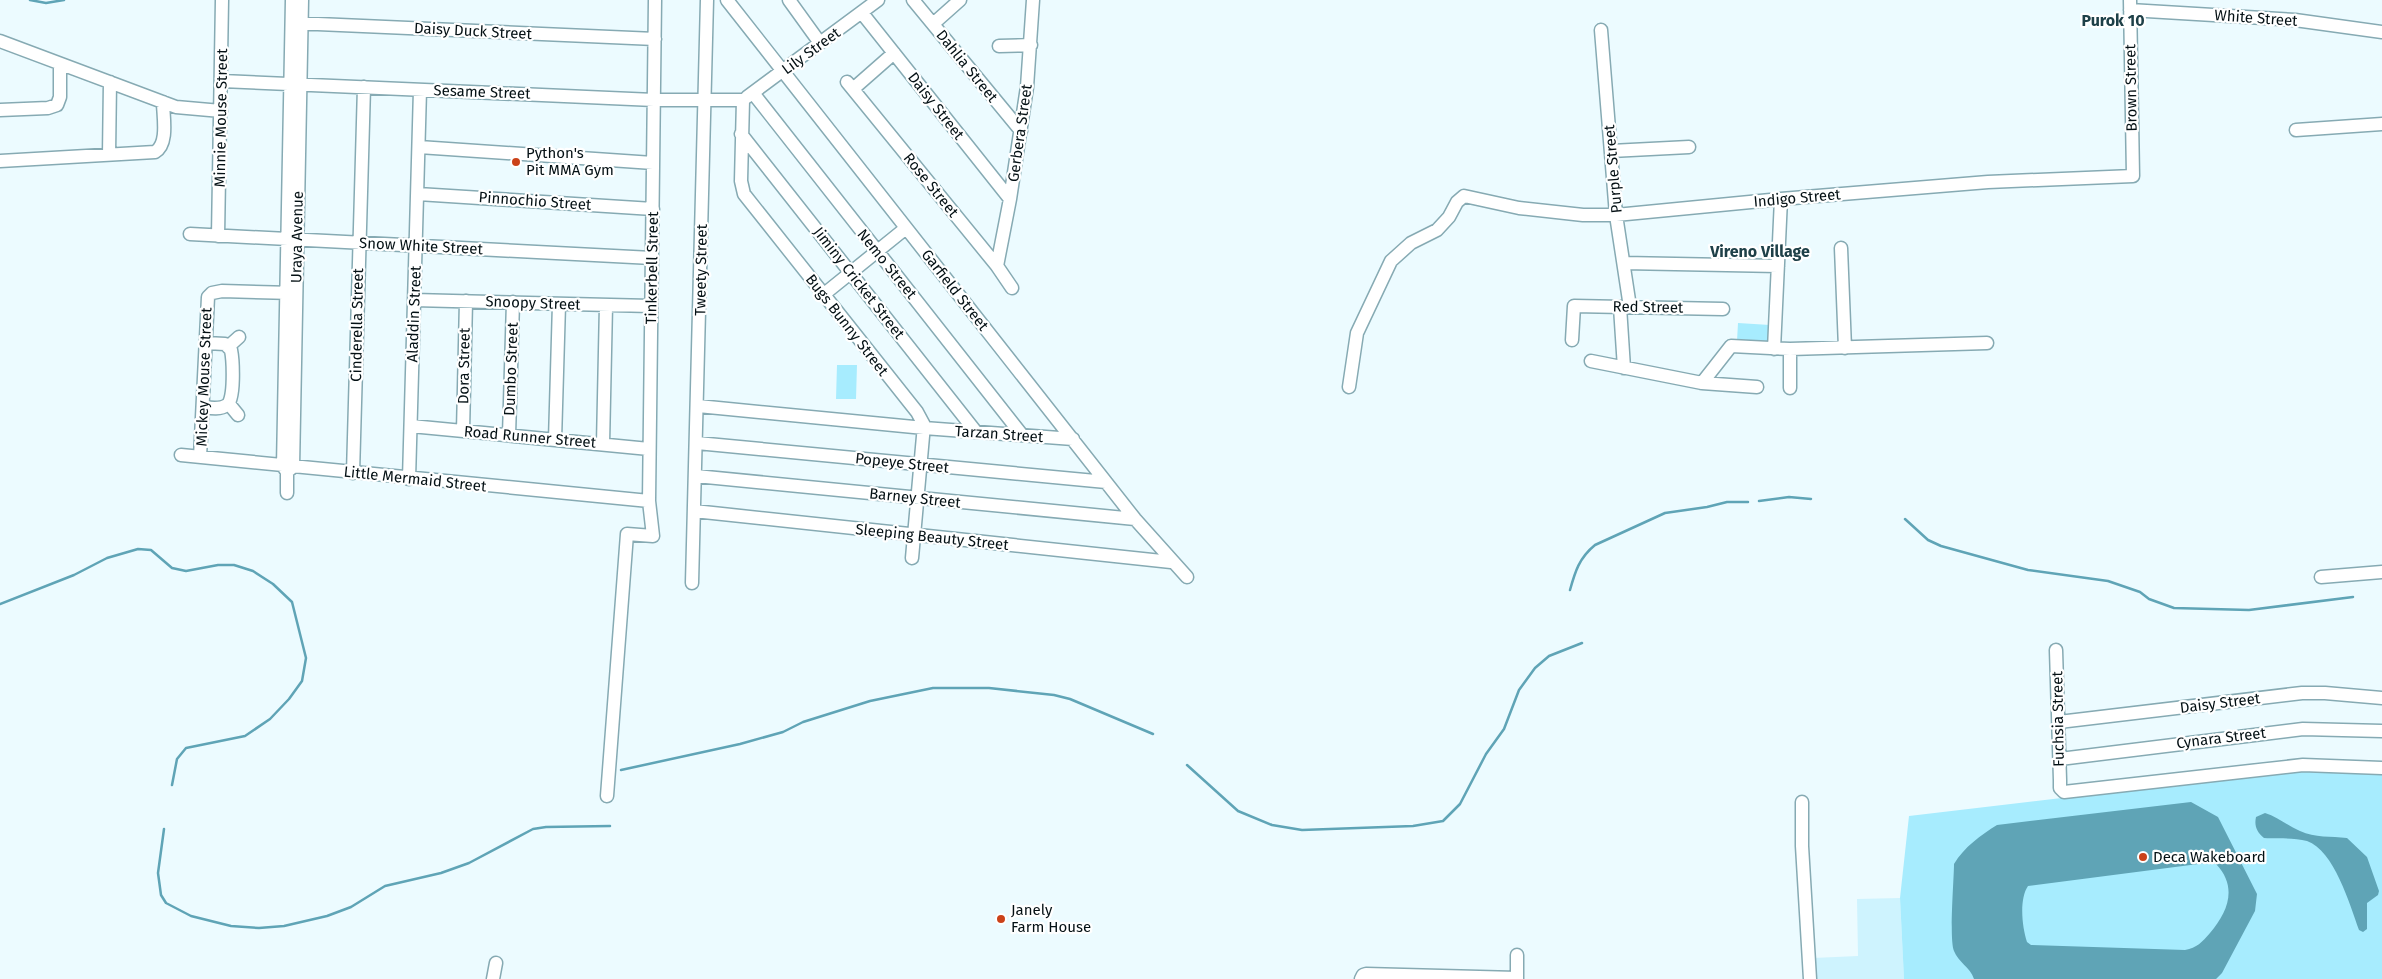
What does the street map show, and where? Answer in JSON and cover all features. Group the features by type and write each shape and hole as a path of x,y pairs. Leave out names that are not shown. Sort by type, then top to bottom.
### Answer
{"street":[{"name":"Minnie Mouse Street","path":"218,236 222,0"},
{"name":"Uraya Avenue","path":"292,0 297,23"},
{"name":"Uraya Avenue","path":"287,493 297,23 302,0"},
{"name":"Tinkerbell Street","path":"607,796 628,534 653,536 649,500 649,449 655,0"},
{"name":"Tweety Street","path":"692,583 707,0"},
{"name":"Garfield Street","path":"728,0 1135,519 1186,577"},
{"path":"789,0 820,44"},
{"name":"Lily Street","path":"748,97 878,0"},
{"name":"Dahlia Street","path":"913,0 1021,131"},
{"path":"933,24 960,0"},
{"name":"Gerbera Street","path":"997,266 1021,131 1031,45 1033,0"},
{"name":"White Street","path":"2130,5 2295,20 2382,32"},
{"name":"Brown Street","path":"2130,5 2132,176"},
{"name":"Daisy Street","path":"862,13 1010,200"},
{"name":"Daisy Duck Street","path":"297,23 655,39"},
{"name":"Purple Street","path":"1601,30 1616,216 1624,263 1624,368"},
{"path":"0,41 183,109 221,111"},
{"path":"999,46 1031,45"},
{"name":"Rose Street","path":"894,53 850,86 997,266 1012,288"},
{"path":"0,110 48,108 57,105 60,97 60,64"},
{"name":"Sesame Street","path":"222,81 654,100 705,100 748,97"},
{"path":"109,155 110,82"},
{"name":"Cinderella Street","path":"354,473 364,87"},
{"name":"Aladdin Street","path":"409,479 420,90"},
{"name":"Bugs Bunny Street","path":"748,97 742,134 742,190 916,412 924,428"},
{"name":"Nemo Street","path":"748,97 877,251 1022,435"},
{"path":"0,161 150,153 160,150 163,140 163,102"},
{"path":"2296,130 2382,124"},
{"name":"Jiminy Cricket Street","path":"742,134 976,432"},
{"path":"419,147 653,163"},
{"path":"1611,151 1690,147"},
{"name":"Indigo Street","path":"1349,387 1357,333 1391,261 1411,243 1443,225 1457,202 1464,196 1519,208 1583,215 1616,216 1781,199 1988,182 2132,176"},
{"name":"Pinnochio Street","path":"418,194 652,209"},
{"path":"1774,349 1781,199"},
{"path":"823,295 906,228"},
{"name":"Snow White Street","path":"190,234 652,258"},
{"path":"1841,248 1845,348"},
{"path":"1624,263 1778,266"},
{"name":"Mickey Mouse Street","path":"200,457 207,300 212,293 222,291 291,293"},
{"name":"Snoopy Street","path":"414,300 651,306"},
{"name":"Dora Street","path":"463,431 466,301"},
{"name":"Dumbo Street","path":"509,435 513,302"},
{"path":"555,440 559,304"},
{"path":"603,444 606,305"},
{"name":"Red Street","path":"1572,340 1574,306 1723,309"},
{"path":"229,346 239,337"},
{"path":"206,343 220,343 229,346"},
{"path":"1702,383 1731,346 1790,349 1987,343"},
{"path":"203,407 220,408 229,404 232,395 232,354 229,346"},
{"path":"1790,349 1790,388"},
{"path":"1591,361 1702,383 1758,387"},
{"path":"229,404 238,415"},
{"path":"698,406 924,428 912,558"},
{"name":"Road Runner Street","path":"411,426 649,449"},
{"name":"Tarzan Street","path":"924,428 1072,439"},
{"name":"Popeye Street","path":"697,443 1106,482"},
{"name":"Little Mermaid Street","path":"181,455 287,468 649,500"},
{"name":"Barney Street","path":"696,476 1135,519"},
{"name":"Sleeping Beauty Street","path":"694,512 1171,562"},
{"path":"2321,578 2382,572"},
{"name":"Fuchsia Street","path":"2056,650 2060,788 2064,792 2071,793 2314,764 2382,768"},
{"name":"Daisy Street","path":"2059,722 2302,693 2382,698"},
{"name":"Cynara Street","path":"2060,759 2303,728 2382,731"},
{"path":"1802,802 1802,846 1810,979"},
{"path":"1361,979 1362,975 1366,974 1518,979 1517,955"},
{"path":"493,979 496,963"}],"shaded area":[{"path":"1738,323 1770,325 1769,342 1737,341"},
{"path":"837,365 857,365 856,399 836,399"},
{"name":"Deca Wakeboard","path":"2316,768 2382,773 2382,979 1904,979 1900,898 1909,816"},
{"path":"2191,802 2218,817 2257,894 2255,911 2222,973 2216,979 1974,979 1954,951 1952,922 1954,864 1979,837 1997,825","holes":["2206,863 2216,864 2223,873 2229,890 2226,908 2210,933 2193,948 2185,950 2031,945 2027,942 2022,905 2028,886"]},
{"path":"2265,813 2306,833 2317,836 2347,838 2367,857 2379,891 2378,895 2367,903 2367,929 2363,932 2359,930 2346,893 2325,855 2317,846 2307,841 2264,838 2257,829 2255,820 2256,817"},
{"path":"1900,898 1904,979 1814,979 1813,958 1858,956 1857,899"}],"waterway":[{"path":"30,0 46,3 64,0"},
{"path":"1759,501 1789,497 1811,499"},
{"path":"1570,590 1581,560 1595,545 1665,513 1727,502 1748,502"},
{"path":"1905,519 1928,540 1941,546 2028,570 2108,581 2140,592 2149,599 2174,608 2249,610 2353,597"},
{"path":"0,604 74,575 107,558 138,549 151,550 172,568 186,571 218,565 234,565 253,571 273,584 292,602 306,658 302,681 289,699 270,719 245,736 186,748 177,759 172,785"},
{"path":"1187,765 1238,811 1272,825 1302,830 1413,826 1443,821 1460,804 1486,754 1504,729 1519,690 1535,668 1549,656 1582,643"},
{"path":"621,770 740,744 783,732 803,722 870,701 933,688 989,688 1054,695 1070,699 1153,734"},
{"path":"164,829 158,873 161,895 166,903 191,916 231,926 259,928 284,926 327,916 351,907 385,886 441,873 469,863 533,829 610,826"}],"place":[{"name":"Python's Pit MMA Gym","path":"516,162"},
{"name":"Deca Wakeboard","path":"2143,857"},
{"name":"Janely Farm House","path":"1001,919"}],"district":[{"name":"Purok 10","path":"2113,20"},
{"name":"Vireno Village","path":"1760,251"}]}
